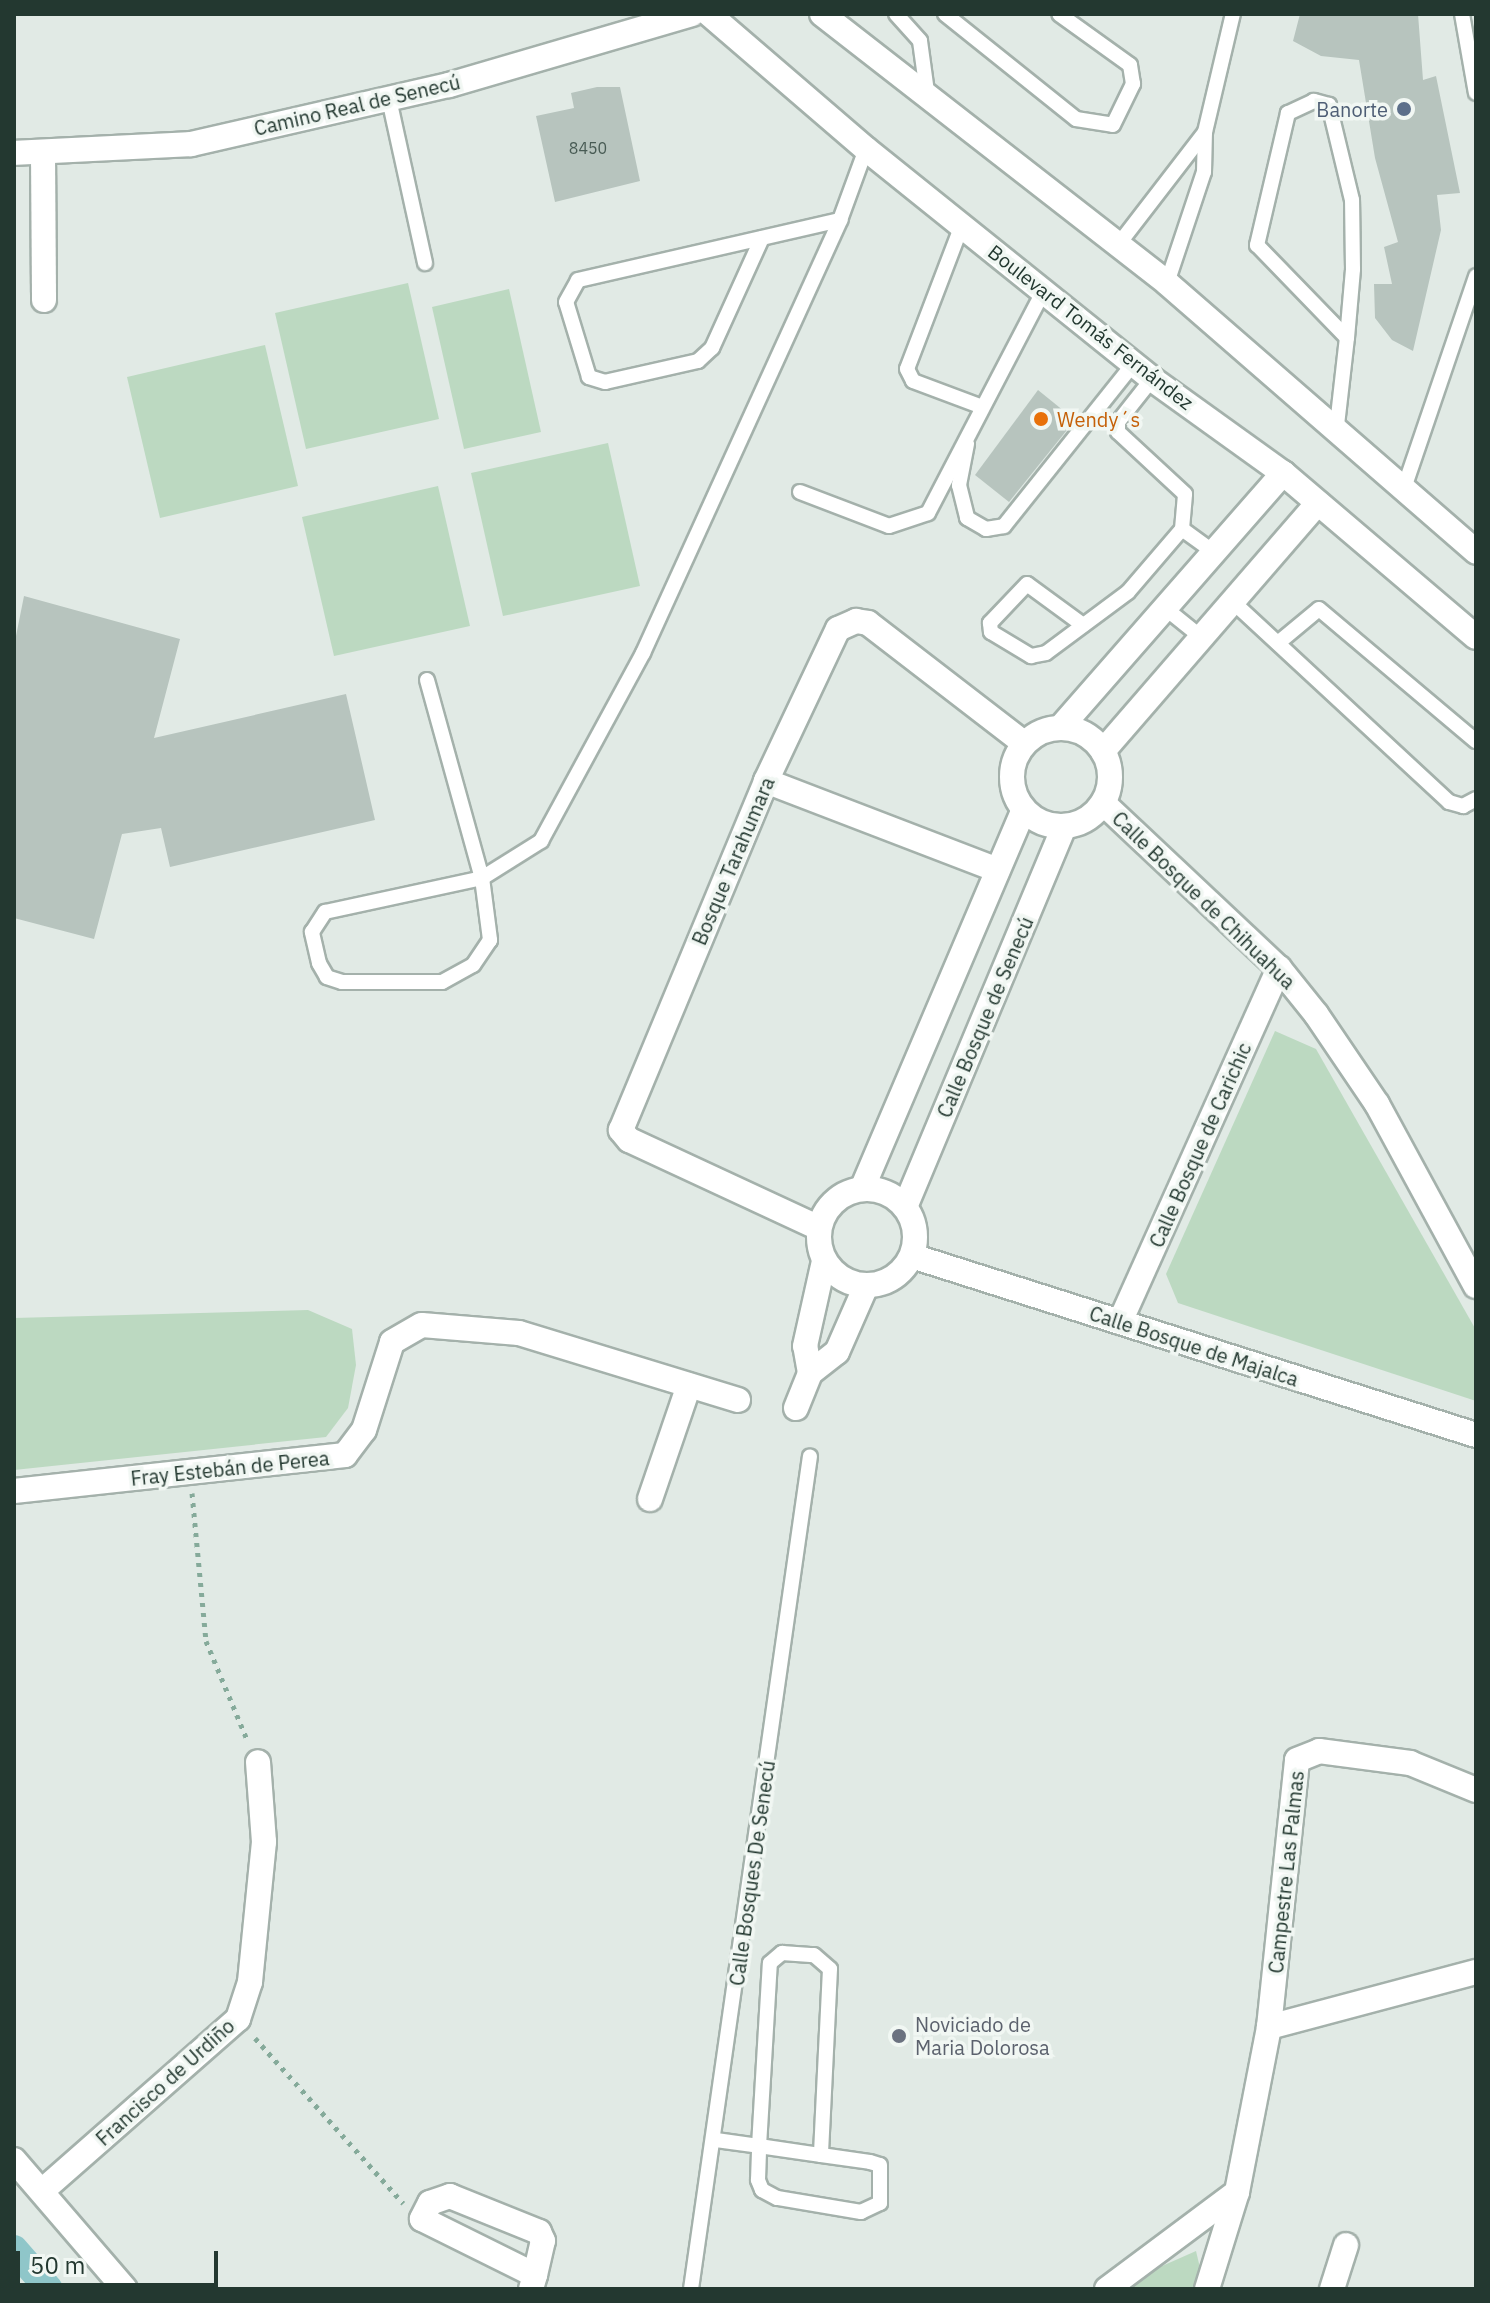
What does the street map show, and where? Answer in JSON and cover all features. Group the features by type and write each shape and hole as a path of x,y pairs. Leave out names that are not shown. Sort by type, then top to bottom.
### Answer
{"street":[{"name":"Camino Real de Senecú","path":"14,153 191,144 389,99 692,14"},
{"name":"Boulevard Tomás Fernández","path":"709,14 866,149 1045,288 1143,371 1283,473 1476,637"},
{"path":"822,14 927,92 1167,283 1336,434 1476,552"},
{"path":"43,153 44,300"},
{"path":"862,1189 1024,810 1012,771 1024,743 1060,728 1283,473"},
{"path":"1103,751 1318,503"},
{"name":"Bosque Tarahumara","path":"819,1228 629,1140 621,1124 766,781 838,629 856,621 868,623 1024,743"},
{"path":"1024,810 1064,826 1103,803 1109,787 1103,751 1092,738 1060,728"},
{"path":"766,781 998,870"},
{"name":"Calle Bosque de Chihuahua","path":"1103,803 1279,968 1377,1104 1476,1286"},
{"name":"Calle Bosque de Senecú","path":"905,1207 1064,826"},
{"name":"Calle Bosque de Carichic","path":"1120,1322 1279,968"},
{"path":"810,1373 805,1346 824,1261 819,1228 832,1203 862,1189 879,1190 905,1207 914,1222 912,1256 898,1275 866,1286 842,1279 824,1261"},
{"name":"Calle Bosque de Majalca","path":"912,1256 1476,1435"},
{"path":"796,1408 810,1373 837,1352 866,1286"},
{"name":"Fray Estebán de Perea","path":"14,1491 345,1455 364,1430 392,1342 422,1325 519,1333 738,1400"},
{"path":"650,1499 689,1385"},
{"name":"Campestre Las Palmas","path":"1207,2289 1237,2192 1269,2027 1297,1760 1319,1751 1410,1763 1476,1790"},
{"name":"Francisco de Urdiño","path":"42,2191 238,2019 250,1982 264,1842 258,1762"},
{"path":"1269,2027 1476,1972"},
{"path":"14,2160 125,2289"},
{"path":"1107,2289 1237,2192"},
{"path":"445,2195 533,2228 543,2241 533,2282 422,2219 430,2203 445,2195"},
{"path":"1332,2289 1346,2245"}],"lane":[{"path":"896,14 925,55 927,92"},
{"path":"945,14 1076,119 1113,125 1133,84 1130,65 1059,14"},
{"path":"1167,283 1204,172 1205,132 1233,14"},
{"path":"1462,14 1476,93"},
{"path":"389,99 425,263"},
{"path":"1336,434 1347,338 1352,200 1329,105 1314,101 1288,113 1257,245 1347,338"},
{"path":"1118,245 1205,132"},
{"path":"427,680 482,878 490,940 473,965 442,982 342,982 327,977 319,963 312,932 325,912 482,878 541,841 629,680 840,220 866,149"},
{"path":"762,238 706,355 688,367 605,382 589,377 566,302 578,280 840,220"},
{"path":"962,225 907,369 913,381 980,406"},
{"path":"1403,491 1470,320 1476,276"},
{"path":"800,492 889,526 928,513 980,406 1045,288"},
{"path":"971,424 960,503 975,526 1004,526 1143,371"},
{"path":"1083,625 1027,584 990,623 991,632 1031,656 1046,653 1128,592 1182,529 1185,494 1118,432 1118,422 1143,371"},
{"path":"1182,529 1214,552"},
{"path":"1232,601 1449,802 1463,806 1476,799"},
{"path":"1165,608 1201,637"},
{"path":"1278,643 1319,609 1476,741"},
{"name":"Calle Bosques De Senecú","path":"691,2289 716,2140 810,1456"},
{"path":"716,2140 759,2146 821,2155 880,2165 880,2203 861,2212 777,2198 762,2190 758,2180 759,2146 770,1963 782,1953 814,1955 830,1969 821,2155"}],"path":[{"path":"190,1472 206,1641 258,1762"},
{"path":"238,2019 422,2219"}],"green space":[{"path":"408,283 439,419 306,449 275,313"},
{"path":"509,289 541,432 464,449 432,307"},
{"path":"265,345 298,486 160,518 127,377"},
{"path":"608,443 640,586 503,616 471,473"},
{"path":"438,486 470,626 334,656 302,517"},
{"path":"1275,1031 1316,1049 1476,1330 1476,1401 1178,1303 1166,1274"},
{"path":"308,1310 352,1329 356,1365 348,1408 326,1437 14,1470 14,1318"},
{"path":"1196,2251 1201,2272 1195,2289 1130,2289 1153,2270"}],"building":[{"path":"1300,14 1418,14 1423,80 1436,76 1460,193 1437,195 1441,230 1413,351 1392,340 1375,318 1374,284 1392,284 1384,247 1398,242 1375,158 1359,60 1321,56 1293,41"},
{"path":"597,87 620,87 640,181 555,202 536,116 574,108 571,93"},
{"path":"1038,390 1075,420 1009,502 975,475"},
{"path":"24,596 180,639 154,738 346,694 375,820 170,867 161,828 122,834 94,939 14,918 14,646"}],"waterway":[{"path":"14,2249 49,2289"}],"place":[{"name":"Banorte","path":"1404,109"},
{"name":"Wendy´s","path":"1041,419"},
{"name":"Noviciado de Maria Dolorosa","path":"899,2036"}]}
